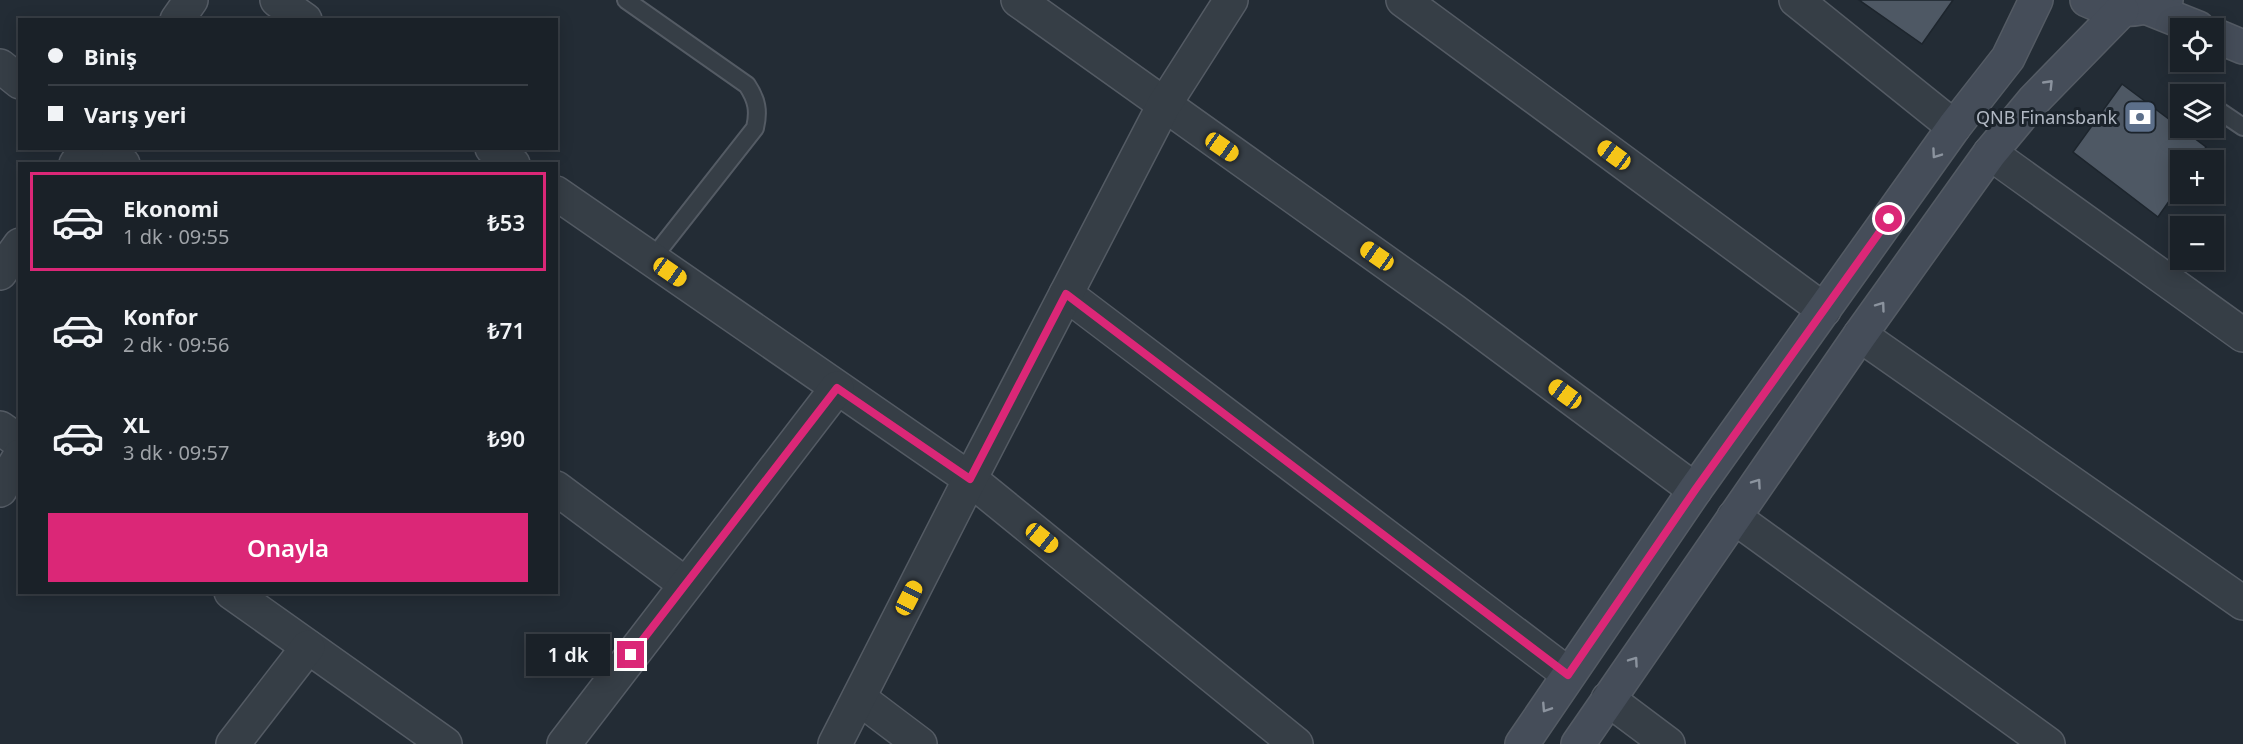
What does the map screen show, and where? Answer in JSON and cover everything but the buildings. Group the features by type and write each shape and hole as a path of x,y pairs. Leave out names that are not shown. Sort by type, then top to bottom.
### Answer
{"main road":[{"path":"1522,744 1695,490 1954,128 2008,58 2036,0"},
{"path":"2087,0 2098,6 2145,6 2174,18"},
{"path":"1578,744 1860,336 1990,153 2034,100 2145,6"},
{"path":"2224,39 2243,47"}],"street":[{"path":"178,18 191,0"},
{"path":"277,0 302,18"},
{"path":"1018,0 1454,312 1695,490"},
{"path":"836,744 970,479 1164,105 1231,0"},
{"path":"1403,0 1824,310"},
{"path":"1796,0 1954,128"},
{"path":"0,66 18,80"},
{"path":"106,150 120,162"},
{"path":"495,150 510,162"},
{"path":"1990,153 2243,335"},
{"path":"558,194 970,479 1296,744"},
{"path":"0,273 18,248"},
{"path":"1066,294 1568,675"},
{"path":"1860,336 2243,603"},
{"path":"564,744 837,388"},
{"path":"0,428 18,441"},
{"path":"0,490 18,459"},
{"path":"558,489 685,584"},
{"path":"1734,517 2048,744"},
{"path":"234,594 444,744"},
{"path":"233,744 308,647"},
{"path":"859,698 920,744"},
{"path":"1608,699 1668,744"}],"lane":[{"path":"626,0 747,85 757,102 758,115 755,128 652,259"},
{"path":"2224,114 2243,127"}],"place":[{"name":"QNB Finansbank","path":"2140,117"}],"route":[{"path":"631,655 837,388 970,479 1066,294 1568,675 1695,490 1889,219"}]}
